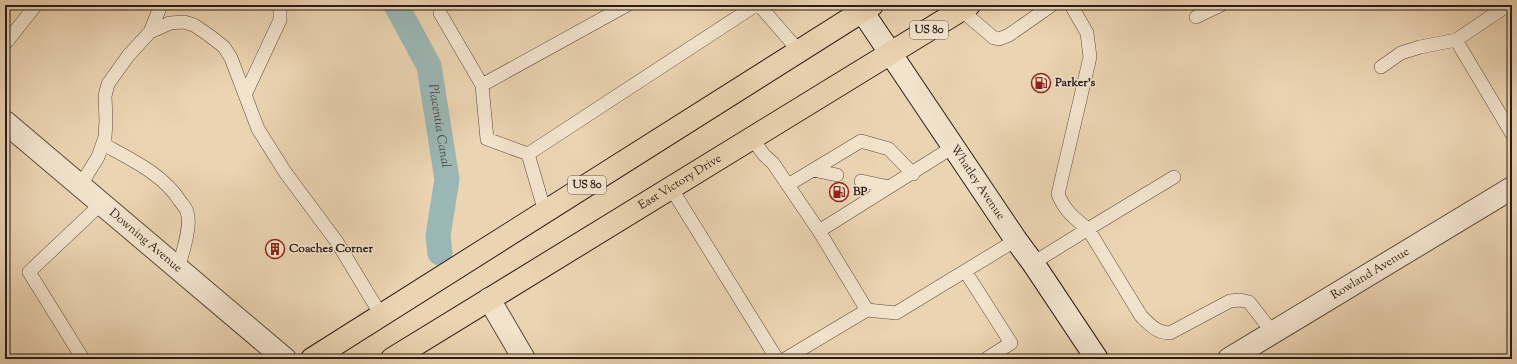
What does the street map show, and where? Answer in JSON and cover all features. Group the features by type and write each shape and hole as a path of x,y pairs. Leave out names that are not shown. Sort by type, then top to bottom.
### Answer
{"main road":[{"name":"US 80","path":"312,359 799,51 864,7"},
{"name":"East Victory Drive","path":"392,359 965,8"}],"street":[{"name":"Whatley Avenue","path":"864,7 890,54 1097,359"},
{"name":"Downing Avenue","path":"5,122 285,359"},
{"name":"Rowland Avenue","path":"1229,359 1512,188"},
{"path":"489,299 524,359"}],"lane":[{"path":"5,44 36,5"},
{"path":"80,186 98,157 103,144 106,121 105,96 108,84 128,56 150,32 161,5"},
{"path":"245,94 280,20 280,5"},
{"path":"482,85 627,5"},
{"path":"528,154 756,5"},
{"path":"759,5 799,51"},
{"path":"965,8 994,38 999,39 1009,35 1052,5"},
{"path":"1071,5 1087,34 1090,57 1058,194 1062,204 1068,213 1088,229 1141,316 1152,328 1163,333 1170,333 1230,301 1240,300 1249,302 1273,332"},
{"path":"1196,18 1221,5"},
{"path":"1381,67 1401,53 1420,47 1456,40 1508,5"},
{"path":"440,13 482,85 488,139 528,154"},
{"path":"150,32 170,23 184,22 194,25 224,47 231,58 258,129 285,172 337,242 381,315"},
{"path":"1456,40 1512,134"},
{"path":"752,138 764,155 773,164 819,231 867,310"},
{"path":"788,185 861,141 890,149 913,174"},
{"path":"103,144 138,163 159,178 174,192 187,212 188,227 178,269"},
{"path":"819,231 889,187 913,174 953,147"},
{"path":"528,154 545,212"},
{"path":"813,170 836,176"},
{"path":"1033,263 1174,177"},
{"path":"861,181 889,187"},
{"path":"671,188 777,359"},
{"path":"83,359 29,272 102,204"},
{"path":"785,359 867,310 896,313 1016,240"},
{"path":"965,271 1011,343 986,359"}],"waterway":[{"name":"Placentia Canal","path":"396,5 429,66 447,179 438,236 440,253"}],"place":[{"name":"Parker's","path":"1041,83"},
{"name":"BP","path":"839,192"},
{"name":"Coaches Corner","path":"275,249"}]}
